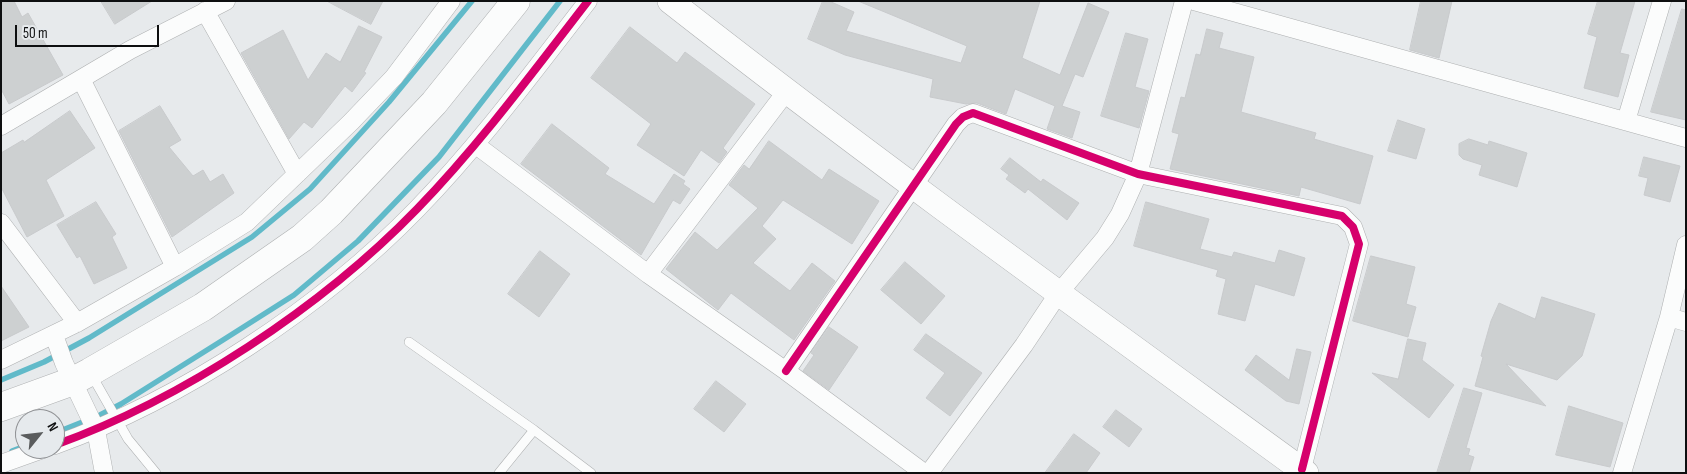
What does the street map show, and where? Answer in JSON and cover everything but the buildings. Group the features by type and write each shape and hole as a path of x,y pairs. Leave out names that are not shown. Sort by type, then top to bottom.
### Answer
{"highway":[{"path":"1,407 81,377 203,307 263,267 309,232 331,212 434,104 516,1"}],"main road":[{"path":"670,1 786,92 913,184 1058,294 1304,471"}],"street":[{"path":"1,126 81,79 226,1"},
{"path":"1,360 77,324 175,267 247,222 394,77 451,1"},
{"path":"65,441 117,421 211,369 285,322 362,260 416,210 476,145 588,1"},
{"path":"929,473 1024,344 1058,294 1105,238 1120,214 1138,174 1184,1"},
{"path":"1194,1 1686,138"},
{"path":"1626,121 1662,1"},
{"path":"205,11 296,174"},
{"path":"81,79 175,267"},
{"path":"648,274 786,92"},
{"path":"786,371 956,124 973,114 1138,174 1342,216 1353,227 1359,244 1304,471"},
{"path":"476,145 648,274 786,371 924,473"},
{"path":"1,222 77,324"},
{"path":"1622,473 1677,320 1686,245"},
{"path":"54,335 81,377 96,430 104,473"},
{"path":"1,464 15,459"}],"lane":[{"path":"409,342 534,430 591,473"},
{"path":"81,377 156,473"},
{"path":"499,473 534,430"}],"waterway":[{"path":"1,380 44,362 89,338 252,237 310,189 389,102 472,1"},
{"path":"65,429 121,404 294,295 358,241 439,157 560,1"}],"cycle path":[{"path":"65,441 152,403 201,376 294,315 338,281 417,209 463,159 588,1"},
{"path":"786,371 956,124 963,117 973,113 1138,174 1342,216 1353,227 1359,244 1302,469"}]}
